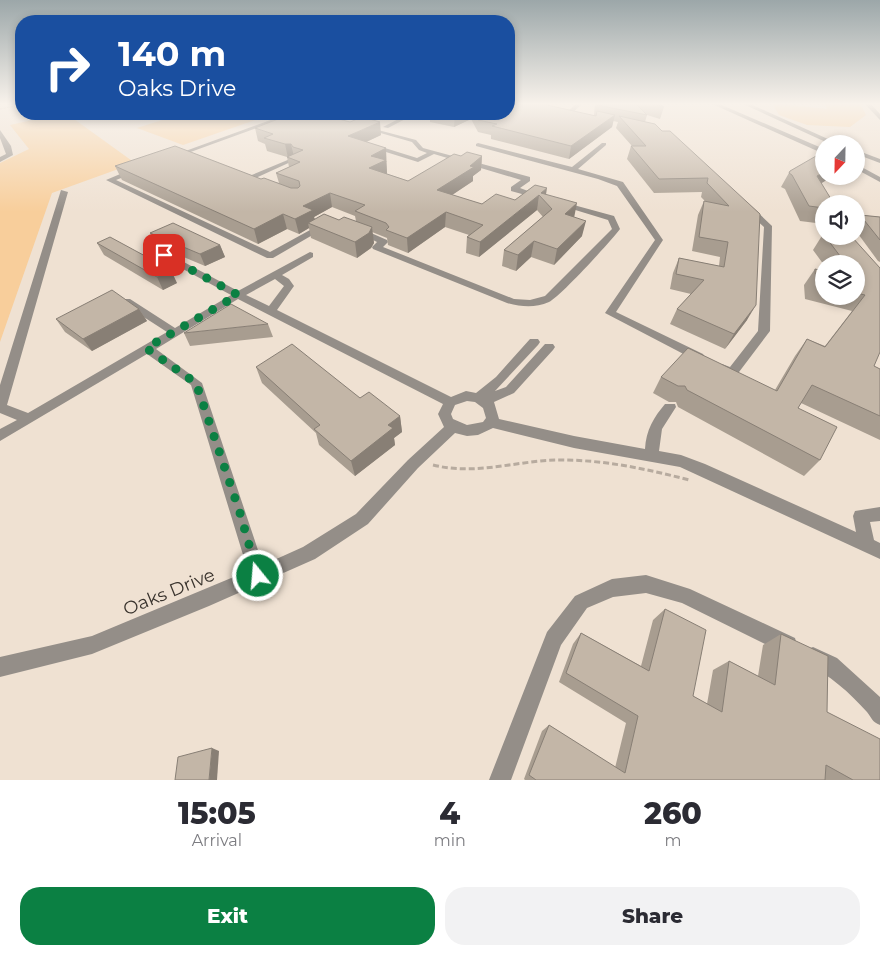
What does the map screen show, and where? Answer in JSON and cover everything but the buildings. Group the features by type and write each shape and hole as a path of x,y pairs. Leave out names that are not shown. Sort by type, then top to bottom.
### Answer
{"street":[{"path":"0,160 10,155 4,139"},
{"path":"163,161 191,155 225,139"},
{"path":"350,228 384,242 376,247 511,302 524,305 537,304 549,298 616,229 611,218 511,191 527,178 422,149 414,141 408,139"},
{"path":"795,139 815,148"},
{"path":"573,170 604,144"},
{"path":"369,145 418,160 433,152"},
{"path":"478,145 620,184 659,240 610,313 732,373 764,331 768,226 740,201"},
{"path":"865,155 880,161"},
{"path":"246,179 292,160"},
{"path":"145,167 110,180 270,256 332,221"},
{"path":"865,171 880,180"},
{"path":"237,176 255,182"},
{"path":"27,418 0,407 64,192"},
{"path":"149,247 238,295 450,402"},
{"path":"0,436 146,348 310,255"},
{"path":"271,311 288,286 286,281 275,274"},
{"path":"126,301 174,332"},
{"path":"482,400 534,342"},
{"path":"482,400 492,413 490,422 482,429 474,432 459,430 453,427 445,417 446,406 454,399 466,396 482,400 510,390 548,347"},
{"path":"146,348 196,383 240,513 258,576"},
{"path":"652,455 651,437 655,427 670,407"},
{"path":"490,422 574,442 680,461 700,468 873,548"},
{"name":"Oaks Drive","path":"0,667 92,644 203,600 309,553 362,518 418,458 453,427"},
{"path":"873,548 861,516 880,514"},
{"path":"500,780 554,639 581,602 612,588 646,584 684,595 830,665 875,706 880,715"}],"path":[{"path":"418,458 440,468 459,471 479,471 530,461 562,460 637,468 694,482"}],"shaded area":[{"path":"21,139 102,139 135,163 52,193 0,342 0,163 29,149"},
{"path":"168,139 199,139 183,145"}],"route":[{"path":"164,255 238,295 146,348 196,383 240,513 258,576"}]}
